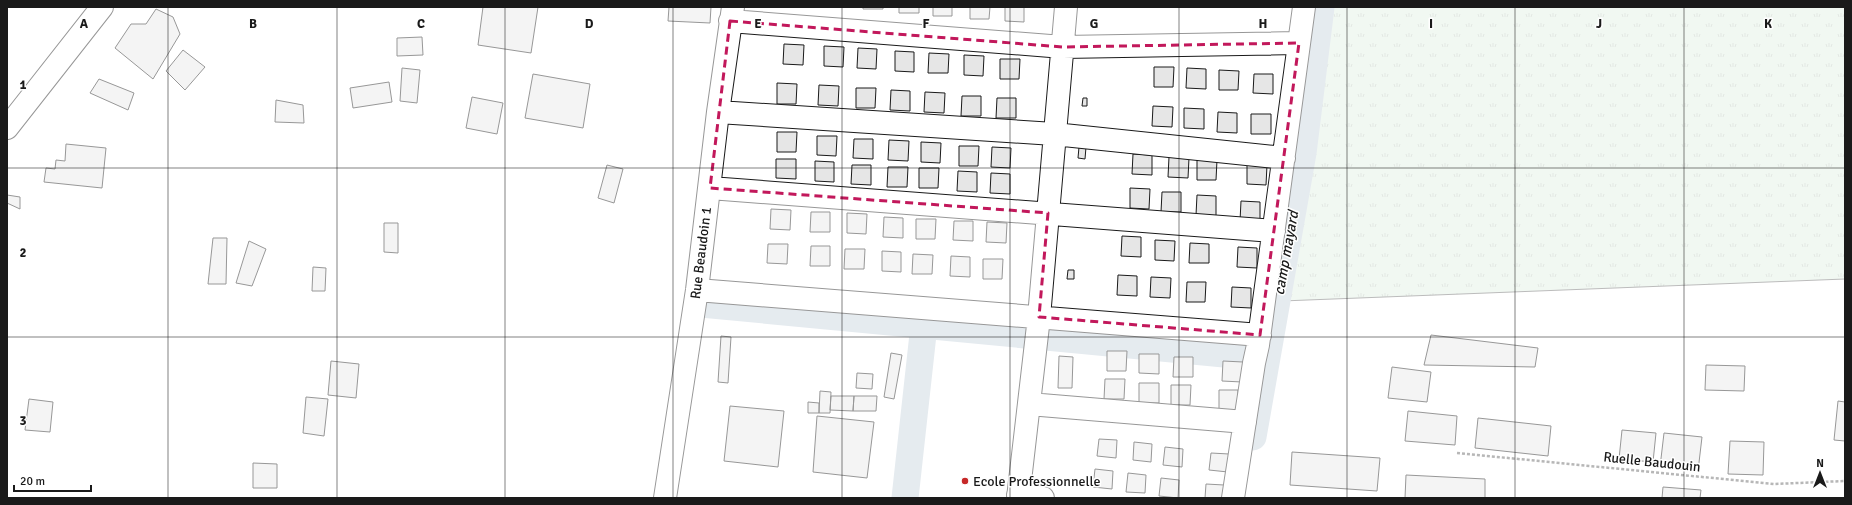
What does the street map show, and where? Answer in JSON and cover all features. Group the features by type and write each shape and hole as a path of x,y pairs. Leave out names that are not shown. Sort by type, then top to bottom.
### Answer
{"street":[{"path":"7,128 102,7"},
{"path":"1043,498 1018,497 1037,329 1066,7"},
{"path":"1233,498 1274,231 1304,7"},
{"path":"731,14 1063,47 1299,43"},
{"name":"Rue Beaudoin 1","path":"665,498 697,290 731,14"},
{"path":"718,112 1054,134 1284,158"},
{"path":"710,188 1274,231"},
{"path":"697,290 1037,329 1257,347"},
{"path":"1029,404 1245,422"}],"path":[{"name":"Ruelle Baudouin","path":"1457,452 1774,484 1845,481"}],"highlighted area":[{"path":"730,21 1063,47 1299,43 1260,335 1039,317 1048,213 710,188"}],"green space":[{"path":"1316,7 1845,7 1845,279 1282,301"}],"building":[{"path":"483,7 538,7 531,53 478,45"},
{"path":"669,7 711,7 710,23 668,21"},
{"path":"863,7 883,7 883,9 863,9"},
{"path":"899,7 919,7 919,13 899,13"},
{"path":"933,7 952,7 952,16 933,16"},
{"path":"970,7 990,7 989,19 970,19"},
{"path":"1005,7 1024,7 1024,22 1005,21"},
{"path":"156,9 173,17 180,34 153,79 115,48 131,24 146,24"},
{"path":"422,37 423,55 397,56 397,38"},
{"path":"784,44 804,45 803,65 783,64"},
{"path":"824,46 844,47 843,67 824,66"},
{"path":"858,48 877,49 876,69 857,68"},
{"path":"183,50 205,67 185,90 166,71"},
{"path":"895,51 914,52 914,72 895,71"},
{"path":"929,53 949,54 948,73 928,73"},
{"path":"964,55 984,56 983,76 964,75"},
{"path":"1000,59 1020,59 1019,79 1000,79"},
{"path":"1154,67 1174,67 1173,87 1154,87"},
{"path":"402,68 420,70 417,103 400,101"},
{"path":"1187,68 1206,69 1206,89 1186,88"},
{"path":"1219,70 1239,71 1238,90 1219,90"},
{"path":"533,74 590,84 583,128 525,118"},
{"path":"1254,74 1273,74 1273,94 1253,93"},
{"path":"99,79 134,93 128,110 90,93"},
{"path":"389,82 392,102 353,108 350,88"},
{"path":"777,83 797,84 796,104 777,104"},
{"path":"819,85 839,86 838,106 818,105"},
{"path":"856,88 876,88 875,108 856,108"},
{"path":"891,90 910,91 910,111 890,110"},
{"path":"925,92 945,93 944,113 924,112"},
{"path":"962,96 981,96 981,116 961,116"},
{"path":"472,97 503,103 497,134 466,128"},
{"path":"997,98 1016,98 1016,118 996,118"},
{"path":"1083,98 1087,98 1087,106 1082,106"},
{"path":"276,100 303,105 304,123 275,122"},
{"path":"1153,106 1173,107 1172,127 1152,126"},
{"path":"1184,108 1204,109 1204,129 1184,128"},
{"path":"1218,112 1237,113 1237,133 1217,132"},
{"path":"1251,114 1271,114 1271,134 1251,134"},
{"path":"777,132 797,132 796,152 777,152"},
{"path":"817,136 837,136 836,156 817,155"},
{"path":"854,139 873,139 873,159 853,158"},
{"path":"889,140 909,141 908,161 888,160"},
{"path":"921,142 941,143 940,163 921,162"},
{"path":"66,144 106,148 102,188 44,182 46,168 55,169 56,160 65,161"},
{"path":"959,146 979,146 978,166 959,166"},
{"path":"992,147 1011,148 1010,168 991,167"},
{"path":"1079,147 1086,147 1085,159 1078,158"},
{"path":"1133,154 1152,155 1152,175 1132,174"},
{"path":"1169,157 1189,158 1188,178 1168,177"},
{"path":"776,159 796,159 796,179 776,178"},
{"path":"1197,160 1217,160 1216,180 1197,180"},
{"path":"815,161 834,162 834,182 815,181"},
{"path":"607,165 623,169 614,203 598,198"},
{"path":"852,165 871,165 871,185 851,184"},
{"path":"1247,165 1267,165 1266,185 1247,184"},
{"path":"888,167 908,167 907,187 887,187"},
{"path":"919,168 939,168 938,188 919,188"},
{"path":"958,171 977,172 977,192 957,191"},
{"path":"991,173 1010,174 1010,194 990,193"},
{"path":"1130,188 1150,189 1149,209 1130,208"},
{"path":"1162,192 1181,192 1181,212 1161,212"},
{"path":"7,195 20,197 20,209 7,203"},
{"path":"1197,195 1216,196 1216,216 1196,215"},
{"path":"1241,201 1260,202 1260,222 1240,221"},
{"path":"771,209 791,210 790,230 770,229"},
{"path":"811,212 830,212 830,232 810,232"},
{"path":"847,213 867,214 866,234 847,233"},
{"path":"884,217 903,218 903,238 883,237"},
{"path":"916,219 936,219 935,239 916,239"},
{"path":"954,221 973,221 973,241 953,240"},
{"path":"987,222 1007,223 1006,243 986,242"},
{"path":"384,223 398,223 398,253 384,252"},
{"path":"1122,236 1141,237 1141,257 1121,256"},
{"path":"213,238 227,238 226,284 208,284"},
{"path":"1155,240 1175,241 1174,261 1155,260"},
{"path":"249,241 266,249 252,286 236,283"},
{"path":"1190,243 1209,244 1209,263 1189,263"},
{"path":"768,244 788,244 787,264 767,263"},
{"path":"811,246 830,246 830,266 810,266"},
{"path":"1238,247 1257,248 1257,268 1237,267"},
{"path":"845,249 865,249 864,269 844,269"},
{"path":"882,251 901,252 901,272 882,271"},
{"path":"913,254 933,255 932,274 912,274"},
{"path":"951,256 970,257 970,277 950,276"},
{"path":"983,259 1003,259 1002,279 983,279"},
{"path":"313,267 326,268 325,291 312,291"},
{"path":"1068,270 1074,270 1074,279 1067,279"},
{"path":"1118,275 1137,276 1137,296 1117,295"},
{"path":"1151,277 1171,278 1170,298 1150,297"},
{"path":"1187,282 1206,282 1205,302 1186,302"},
{"path":"1232,287 1251,288 1251,308 1231,307"},
{"path":"1431,335 1538,348 1535,367 1424,365"},
{"path":"721,336 731,337 728,383 718,382"},
{"path":"1107,351 1127,351 1126,371 1107,371"},
{"path":"891,353 902,355 894,399 884,397"},
{"path":"1139,354 1159,354 1159,374 1139,373"},
{"path":"1059,356 1073,357 1072,388 1058,388"},
{"path":"1174,357 1193,357 1193,377 1173,377"},
{"path":"331,361 359,364 356,398 328,395"},
{"path":"1223,361 1243,362 1242,382 1222,381"},
{"path":"1706,365 1745,366 1744,391 1705,390"},
{"path":"1392,367 1431,372 1427,402 1388,398"},
{"path":"857,373 873,374 872,389 856,388"},
{"path":"1105,379 1125,379 1124,399 1104,399"},
{"path":"1139,383 1159,383 1159,403 1139,403"},
{"path":"1171,385 1191,385 1190,405 1171,405"},
{"path":"1219,390 1238,390 1238,410 1219,410"},
{"path":"820,391 831,392 830,413 819,413"},
{"path":"831,396 854,396 853,411 830,410"},
{"path":"854,396 877,396 876,411 853,411"},
{"path":"306,397 328,399 324,436 303,433"},
{"path":"29,399 53,402 50,432 25,430"},
{"path":"1838,401 1845,402 1845,441 1834,440"},
{"path":"808,402 819,403 819,413 808,413"},
{"path":"730,406 784,411 778,467 724,461"},
{"path":"1408,411 1457,416 1455,445 1405,441"},
{"path":"817,416 874,422 867,478 813,472"},
{"path":"1478,418 1551,426 1548,456 1475,448"},
{"path":"1622,430 1656,433 1653,462 1619,459"},
{"path":"1664,433 1702,437 1698,471 1660,467"},
{"path":"1099,439 1117,440 1116,458 1097,456"},
{"path":"1730,441 1764,442 1763,475 1728,474"},
{"path":"1134,442 1152,444 1151,462 1133,460"},
{"path":"1165,447 1183,449 1182,467 1163,465"},
{"path":"1292,452 1380,458 1377,491 1290,485"},
{"path":"1211,453 1229,454 1228,472 1209,470"},
{"path":"253,463 277,464 277,488 253,488"},
{"path":"1095,469 1113,471 1112,489 1093,487"},
{"path":"1128,473 1146,475 1145,493 1126,492"},
{"path":"1406,475 1485,479 1485,498 1405,498"},
{"path":"1161,478 1179,480 1178,498 1159,496"},
{"path":"1206,484 1224,485 1223,498 1205,498"},
{"path":"1663,487 1701,490 1700,498 1662,498"}],"waterway":[{"name":"camp mayard","path":"1253,437 1303,153 1321,7"},
{"path":"701,304 1266,358"},
{"path":"905,498 924,325"}],"place":[{"name":"Ecole Professionnelle","path":"965,481"}]}
